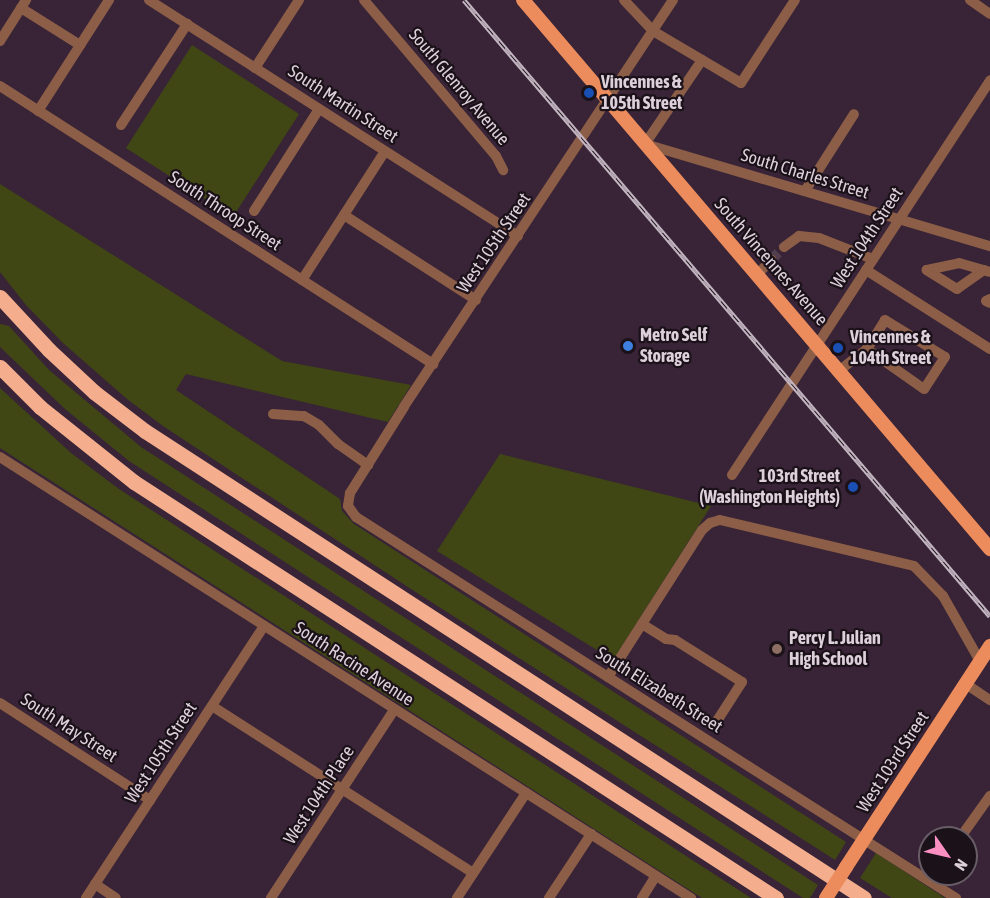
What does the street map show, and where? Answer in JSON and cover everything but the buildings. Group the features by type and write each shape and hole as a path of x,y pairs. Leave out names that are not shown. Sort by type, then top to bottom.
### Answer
{"highway":[{"path":"0,297 49,350 94,392 145,431 864,898"},
{"path":"0,366 58,422 134,482 776,898"}],"main road":[{"name":"South Vincennes Avenue","path":"523,0 818,344 990,549"},
{"name":"West 103rd Street","path":"826,898 990,646"}],"street":[{"path":"38,111 110,0"},
{"name":"South Martin Street","path":"149,0 518,236"},
{"name":"South Glenroy Avenue","path":"364,0 496,156 503,170"},
{"path":"624,0 654,31 741,83 795,0"},
{"name":"West 105th Street","path":"348,506 350,493 433,364 674,0"},
{"path":"970,0 990,14"},
{"path":"255,68 295,2"},
{"path":"0,41 24,4 80,45"},
{"path":"121,125 187,24"},
{"path":"645,144 702,60"},
{"name":"West 104th Street","path":"732,475 990,80"},
{"name":"South Throop Street","path":"0,86 433,364"},
{"path":"254,210 319,109"},
{"path":"805,191 854,114"},
{"name":"South Charles Street","path":"645,144 990,246"},
{"path":"302,280 386,151"},
{"path":"345,215 476,300"},
{"path":"784,247 799,236 819,238 873,258"},
{"path":"757,275 771,260"},
{"path":"866,270 990,349"},
{"path":"840,370 867,349 885,320 945,357 924,389 867,349"},
{"path":"273,414 304,416 319,425 338,444 368,465"},
{"name":"South Racine Avenue","path":"0,458 691,898"},
{"name":"South Elizabeth Street","path":"348,506 356,517 865,839 918,869"},
{"path":"608,677 702,530 710,522 720,520 914,566 943,596 980,661"},
{"path":"642,624 666,639 675,640 742,682 715,724"},
{"name":"West 105th Street","path":"86,898 264,626"},
{"path":"966,684 990,700"},
{"name":"South May Street","path":"0,703 150,800"},
{"path":"212,706 474,873"},
{"name":"West 104th Place","path":"271,898 394,710"},
{"path":"457,898 526,793"},
{"path":"969,826 990,797"},
{"path":"549,898 591,834"},
{"path":"642,898 656,876"},
{"path":"94,884 116,898"},
{"name":"South Elizabeth Street","path":"943,886 956,898"}],"green space":[{"path":"192,45 299,114 233,217 126,148"},
{"path":"0,184 282,361 411,385 388,422 186,374 176,390 340,499 342,511 354,524 846,842 835,860 411,589 163,426 127,399 63,343 26,305 0,272"},
{"path":"0,324 9,326 49,370 141,447 818,885 810,898 803,898 129,461 65,409 0,347"},
{"path":"0,388 71,453 119,489 751,898 702,898 0,448"},
{"path":"500,454 711,506 613,660 437,551"},
{"path":"876,853 918,880 918,886 927,886 945,898 892,898 860,878"}],"tunnel":[{"path":"771,260 784,247"}],"railway":[{"path":"464,0 990,616"}],"place":[{"name":"Vincennes & 105th Street","path":"589,93"},
{"name":"Metro Self Storage","path":"628,346"},
{"name":"Vincennes & 104th Street","path":"838,348"},
{"name":"103rd Street (Washington Heights)","path":"853,487"},
{"name":"Percy L. Julian High School","path":"777,649"}]}
